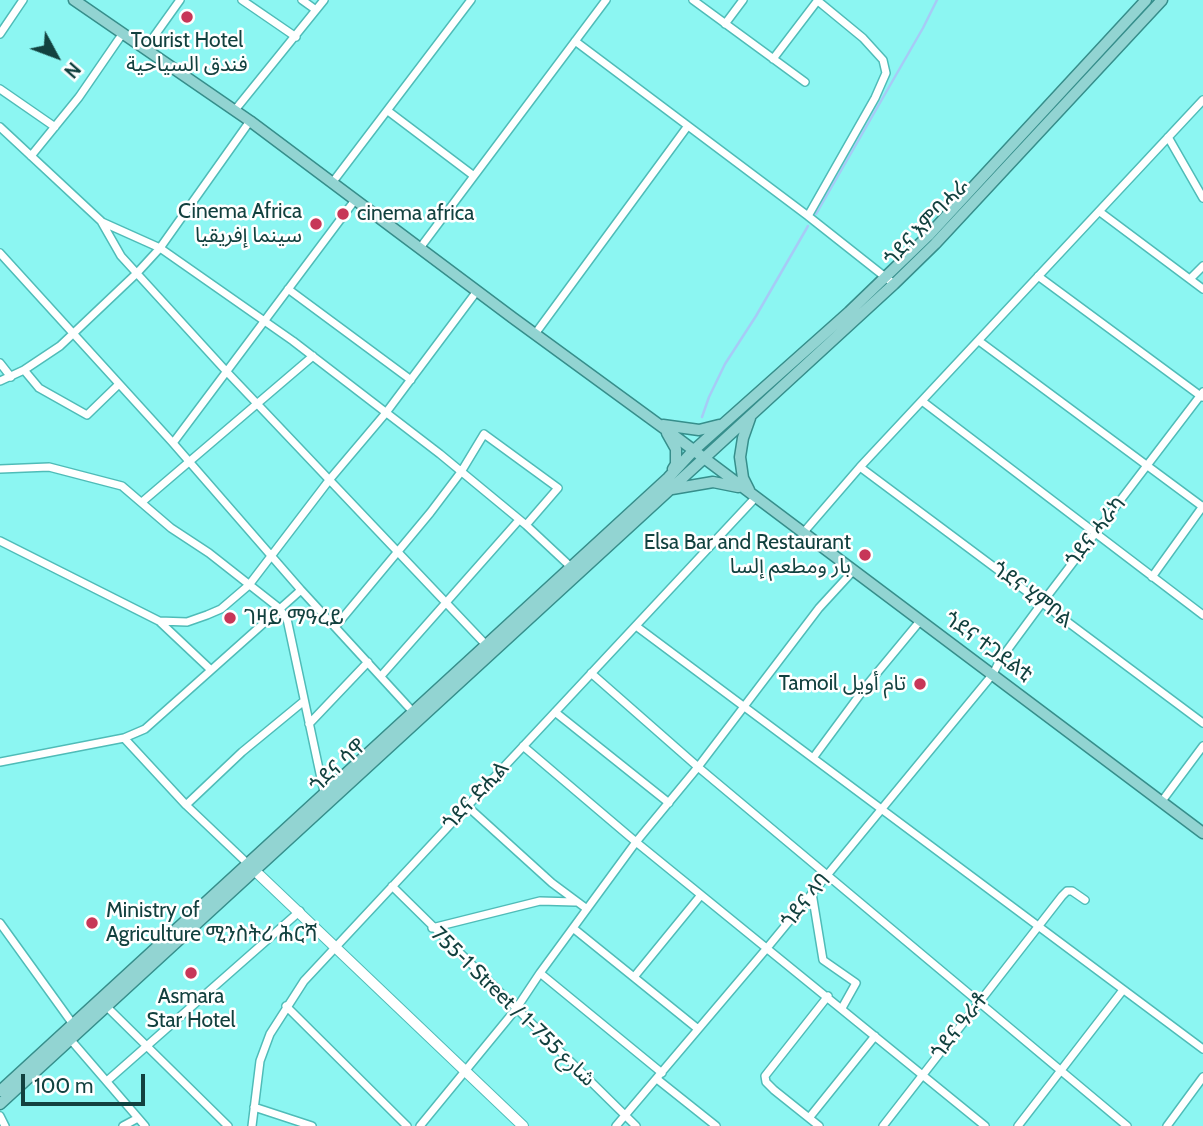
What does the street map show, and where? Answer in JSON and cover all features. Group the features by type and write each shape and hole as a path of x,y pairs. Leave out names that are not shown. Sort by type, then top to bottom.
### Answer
{"main road":[{"name":"ጎደና ተጋደልቲ","path":"74,0 250,121 705,458 1203,833"},
{"name":"ጎደና እምባሓራ","path":"705,458 889,281 1146,0"},
{"name":"ጎደና እምባሓራ","path":"694,450 959,219 1162,0"},
{"path":"750,493 743,478 740,457 751,415"},
{"path":"662,426 699,430 725,423"},
{"path":"662,426 676,449 677,456 676,464 667,478"},
{"name":"ጎደና ሳዋ","path":"574,570 694,450"},
{"name":"ጎደና ሳዋ","path":"0,1104 489,647 705,458"},
{"path":"669,490 713,482 750,493"},
{"name":"ጎደና ሳዋ","path":"0,1091 106,1006 251,867"}],"street":[{"path":"0,34 23,0"},
{"path":"145,50 180,0"},
{"path":"243,0 296,37"},
{"path":"302,0 316,10"},
{"path":"235,110 324,0"},
{"path":"332,183 471,0"},
{"path":"420,248 606,0"},
{"path":"694,0 805,82"},
{"path":"726,24 743,0"},
{"path":"773,59 818,1 863,38 883,60 886,73 808,216"},
{"path":"31,156 123,33"},
{"path":"575,41 808,216 889,281"},
{"path":"0,89 55,127"},
{"path":"803,533 860,467 1203,100"},
{"path":"388,111 474,176"},
{"path":"0,381 24,370 74,334 137,273 160,248 250,121"},
{"path":"0,127 101,221 121,256 226,371 489,647"},
{"path":"536,334 687,127"},
{"path":"1168,137 1203,198"},
{"path":"173,443 355,200"},
{"path":"1100,212 1203,289"},
{"path":"101,221 160,248 313,356 526,525 574,570"},
{"path":"0,253 173,443 300,590 416,715"},
{"path":"1189,279 1203,266"},
{"path":"1038,276 1202,395"},
{"path":"288,289 411,380"},
{"path":"159,621 187,622 207,615 221,609 248,585 330,479 385,414 477,291"},
{"path":"979,341 1203,506 1152,577"},
{"path":"142,502 313,356"},
{"path":"0,363 11,377"},
{"path":"24,370 39,388 88,415 119,384"},
{"name":"ጎደና ሓራካ","path":"993,674 1000,660 1094,533 1202,395"},
{"path":"922,401 1203,615"},
{"path":"335,627 461,472 484,434 556,485 557,492 526,525"},
{"path":"0,469 49,467 114,482 279,608 287,619 325,798"},
{"name":"ጎደና ሂምቦል","path":"860,467 1203,723"},
{"name":"ጎደና ድሒል","path":"252,1126 260,1062 270,1034 304,981 636,625 750,493"},
{"path":"380,676 519,520"},
{"path":"0,541 159,621 211,670"},
{"path":"420,1126 516,1009 636,842 698,767 819,608 853,571"},
{"path":"0,762 124,738 145,729 300,590"},
{"path":"814,758 875,675 920,621"},
{"path":"636,625 1203,1049"},
{"path":"309,723 368,662"},
{"path":"591,673 698,767 1127,1126"},
{"name":"ጎደና ላባ","path":"616,1126 993,674"},
{"path":"186,805 242,752 304,701"},
{"path":"555,712 668,803"},
{"path":"124,738 186,805 523,1126"},
{"path":"523,746 636,842 985,1126"},
{"path":"1162,801 1203,746"},
{"path":"467,806 575,902 587,909"},
{"name":"755-1 Street / شارع 755-1","path":"392,886 636,1126"},
{"name":"ጎደና ዓራቶ","path":"883,1126 1067,891 1072,891 1085,900"},
{"path":"812,893 823,960 856,984 842,1008"},
{"path":"634,977 701,895"},
{"path":"432,928 540,901 575,902"},
{"path":"107,1082 300,911"},
{"path":"0,923 107,1082 145,1126"},
{"path":"573,928 698,1029"},
{"path":"540,973 716,1126"},
{"path":"1018,1126 1123,990"},
{"path":"819,1126 774,1090 766,1082 765,1076 828,996"},
{"path":"106,1006 228,1126"},
{"path":"286,1006 407,1126"},
{"path":"809,1118 875,1036"},
{"path":"1167,1126 1203,1076"},
{"path":"254,1107 312,1126"},
{"path":"0,1116 5,1126"},
{"path":"123,1126 138,1118"}],"waterway":[{"path":"816,214 937,0"},
{"path":"702,417 725,364 808,226"}],"place":[{"name":"Tourist Hotel فندق السياحية","path":"187,17"},
{"name":"cinema africa","path":"343,214"},
{"name":"Cinema Africa سينما إفريقيا","path":"316,224"},
{"name":"Elsa Bar and Restaurant بار ومطعم إلسا","path":"865,555"},
{"name":"ገዛይ ማዓረይ","path":"230,618"},
{"name":"Tamoil تام أويل","path":"920,684"},
{"name":"Ministry of Agriculture ሚንስትሪ ሕርሻ","path":"92,923"},
{"name":"Asmara Star Hotel","path":"191,973"}]}
